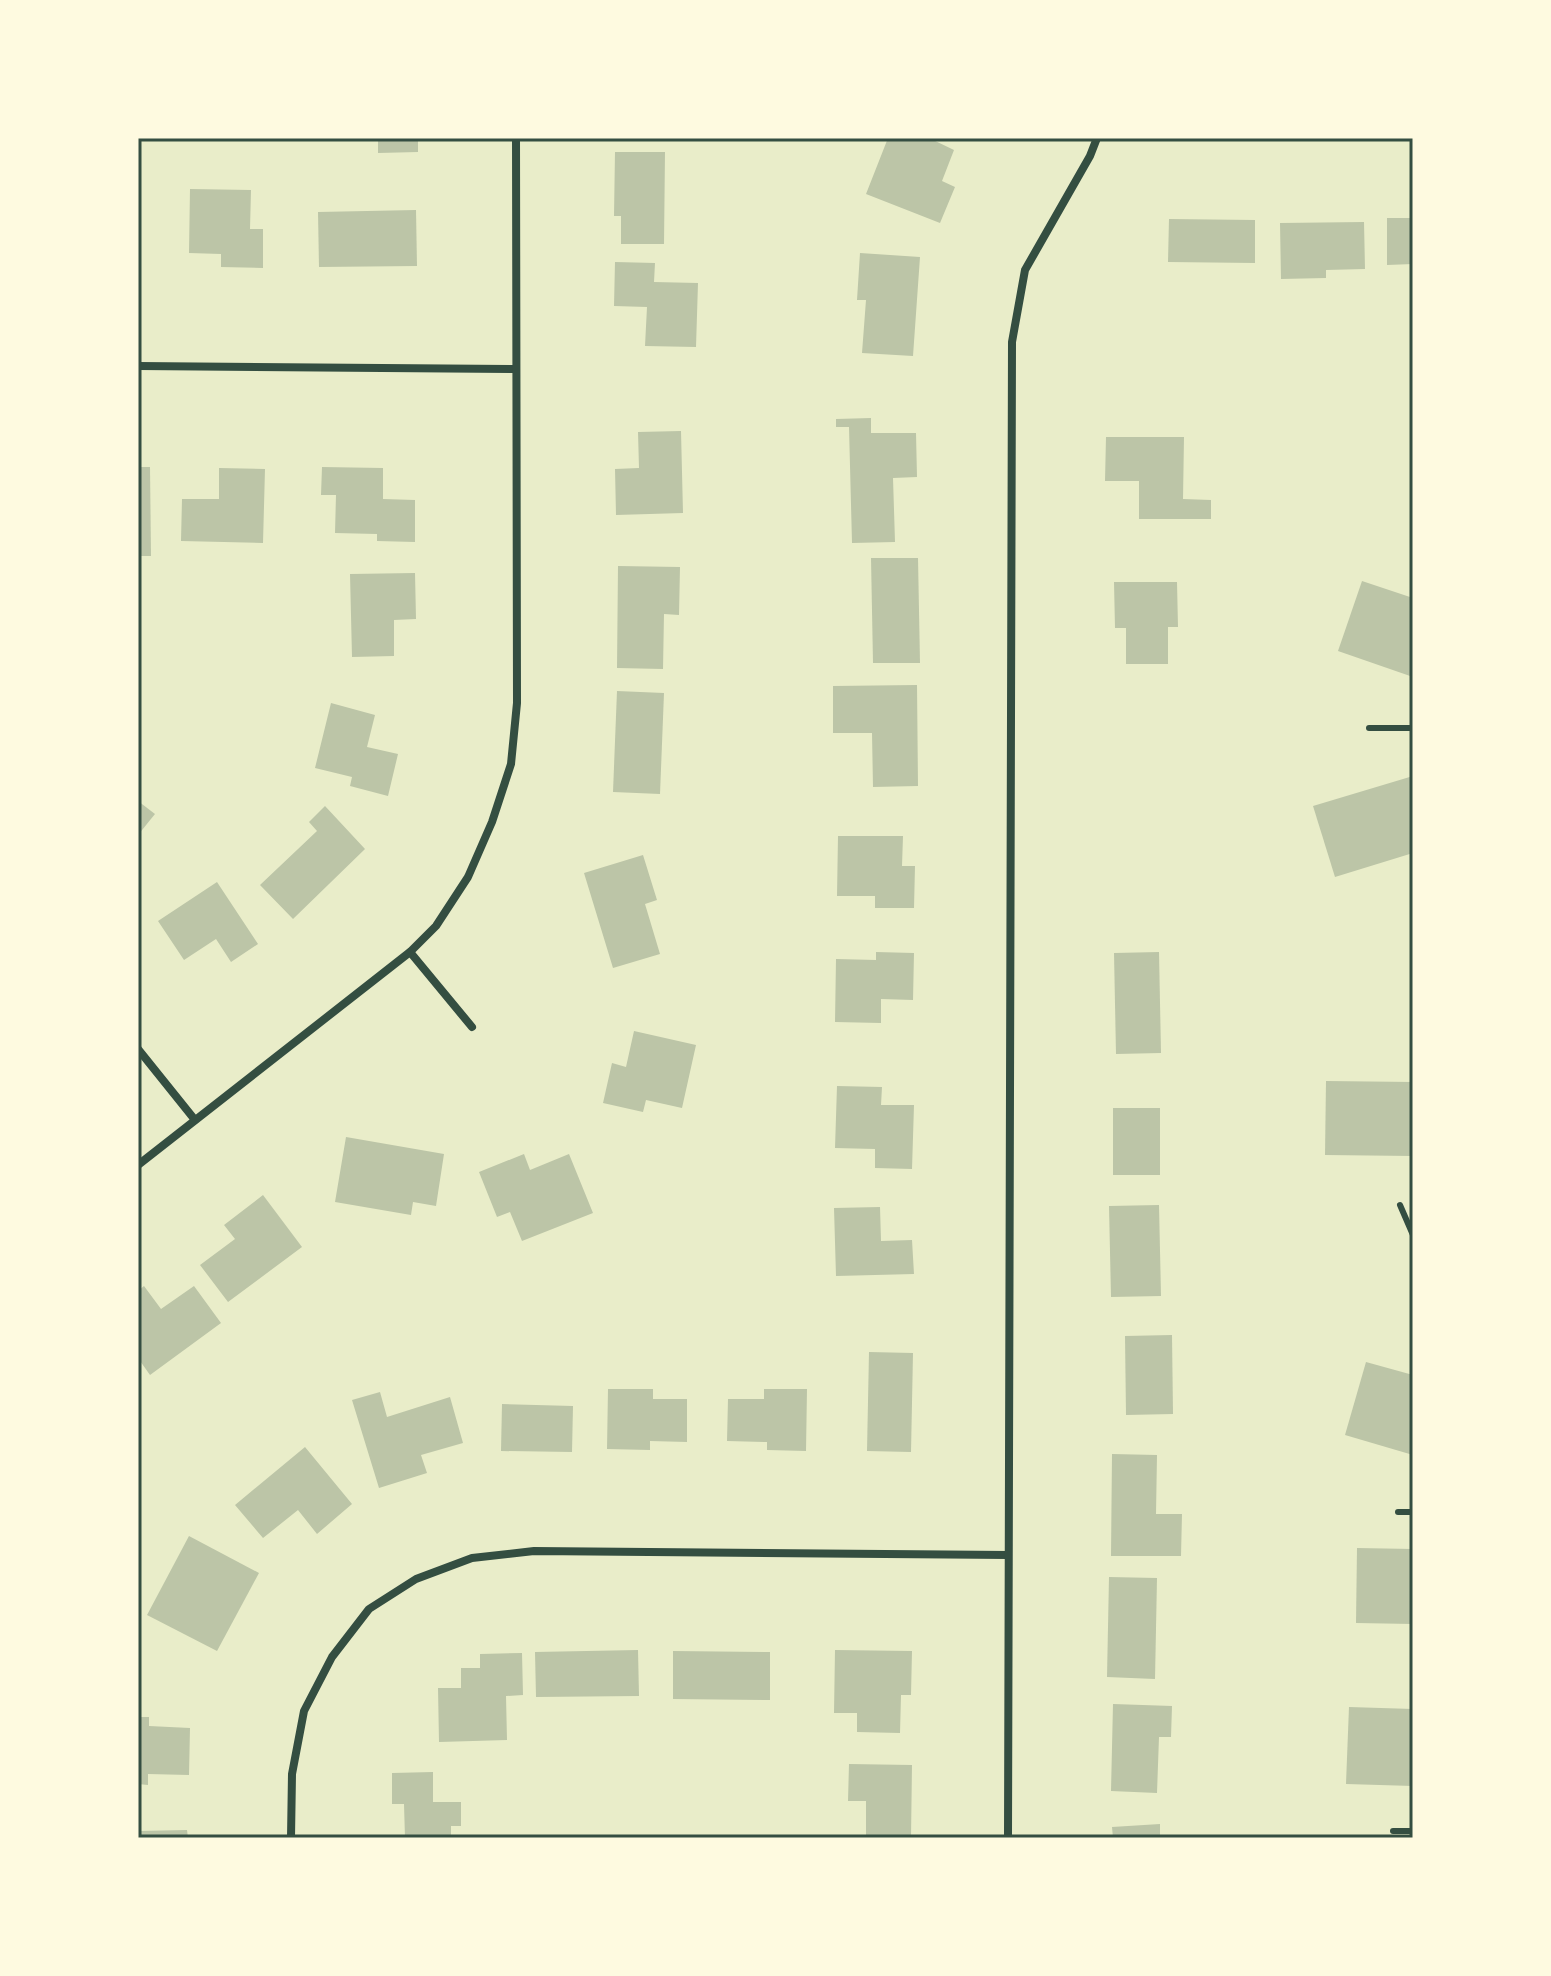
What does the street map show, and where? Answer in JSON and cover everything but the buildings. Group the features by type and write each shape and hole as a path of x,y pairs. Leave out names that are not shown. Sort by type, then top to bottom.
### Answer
{"street":[{"path":"138,1165 410,952 436,926 468,877 492,822 511,764 517,703 516,138"},
{"path":"1008,1838 1012,342 1025,270 1090,156 1097,138"},
{"path":"138,366 515,369"},
{"path":"410,952 472,1027"},
{"path":"138,1049 195,1120"},
{"path":"291,1838 292,1774 304,1711 332,1657 369,1609 416,1579 472,1558 534,1551 1008,1555"}],"lane":[{"path":"1369,728 1413,728"},
{"path":"1400,1205 1413,1235"},
{"path":"1398,1512 1413,1512"},
{"path":"1393,1831 1413,1831"}]}
